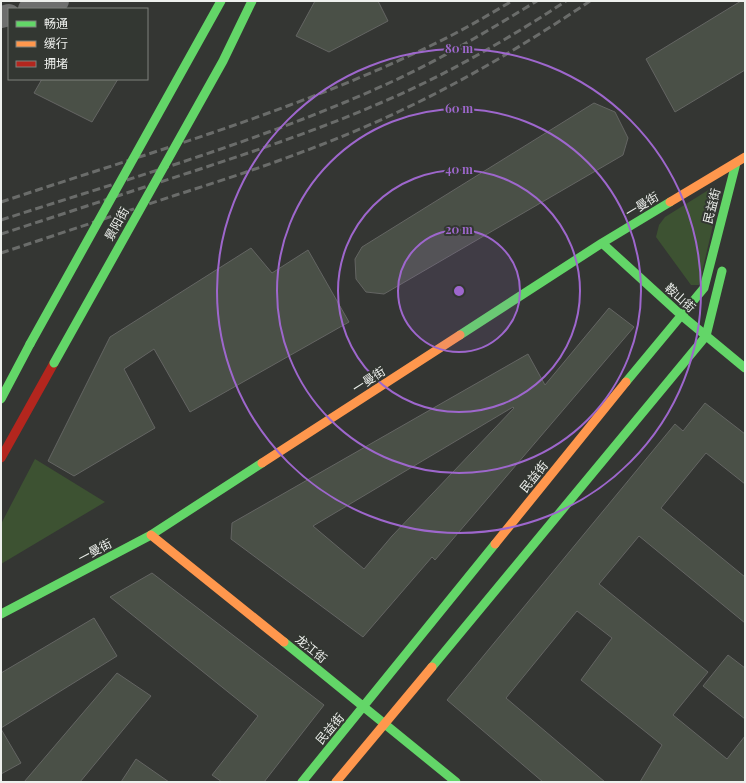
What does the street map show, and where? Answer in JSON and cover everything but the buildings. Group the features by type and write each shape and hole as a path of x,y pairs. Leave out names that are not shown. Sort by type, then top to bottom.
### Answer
{"main road":[{"name":"景阳街","path":"1,399 30,344 221,1"},
{"name":"景阳街","path":"1,458 223,60 252,1"},
{"name":"一曼街","path":"1,614 151,535 602,243 745,157"},
{"name":"民益街","path":"302,782 704,288 736,162"},
{"name":"鞍山街","path":"602,243 681,315 745,368"},
{"path":"336,782 706,336 725,260"},
{"name":"龙江街","path":"151,535 456,782"}],"street":[{"path":"33,8 58,1"}],"green space":[{"path":"710,189 720,195 699,285 691,285 656,237 659,225 665,217"},
{"path":"35,459 105,502 1,564 1,524"}],"railway":[{"path":"1,202 272,112 378,70 440,41 512,1"},
{"path":"1,220 197,157 294,123 342,104 427,65 537,1"},
{"path":"1,234 266,147 369,108 416,87 459,65 525,27 566,1"},
{"path":"1,253 261,167 345,135 425,99 473,73 520,46 590,1"}],"traffic: fast":[{"path":"30,344 221,1"},
{"path":"54,363 223,61 252,1"},
{"path":"626,382 704,288 736,163"},
{"path":"460,335 602,243 670,202"},
{"path":"602,243 681,315 745,368"},
{"path":"432,667 706,336 722,271"},
{"path":"1,399 30,344"},
{"path":"1,614 151,535 262,463"},
{"path":"302,782 495,544"},
{"path":"284,642 456,782"}],"traffic: slow":[{"path":"670,202 745,157"},
{"path":"262,463 460,335"},
{"path":"495,544 626,382"},
{"path":"151,535 284,642"},
{"path":"336,782 432,667"}],"traffic: jam":[{"path":"1,458 54,363"}]}
